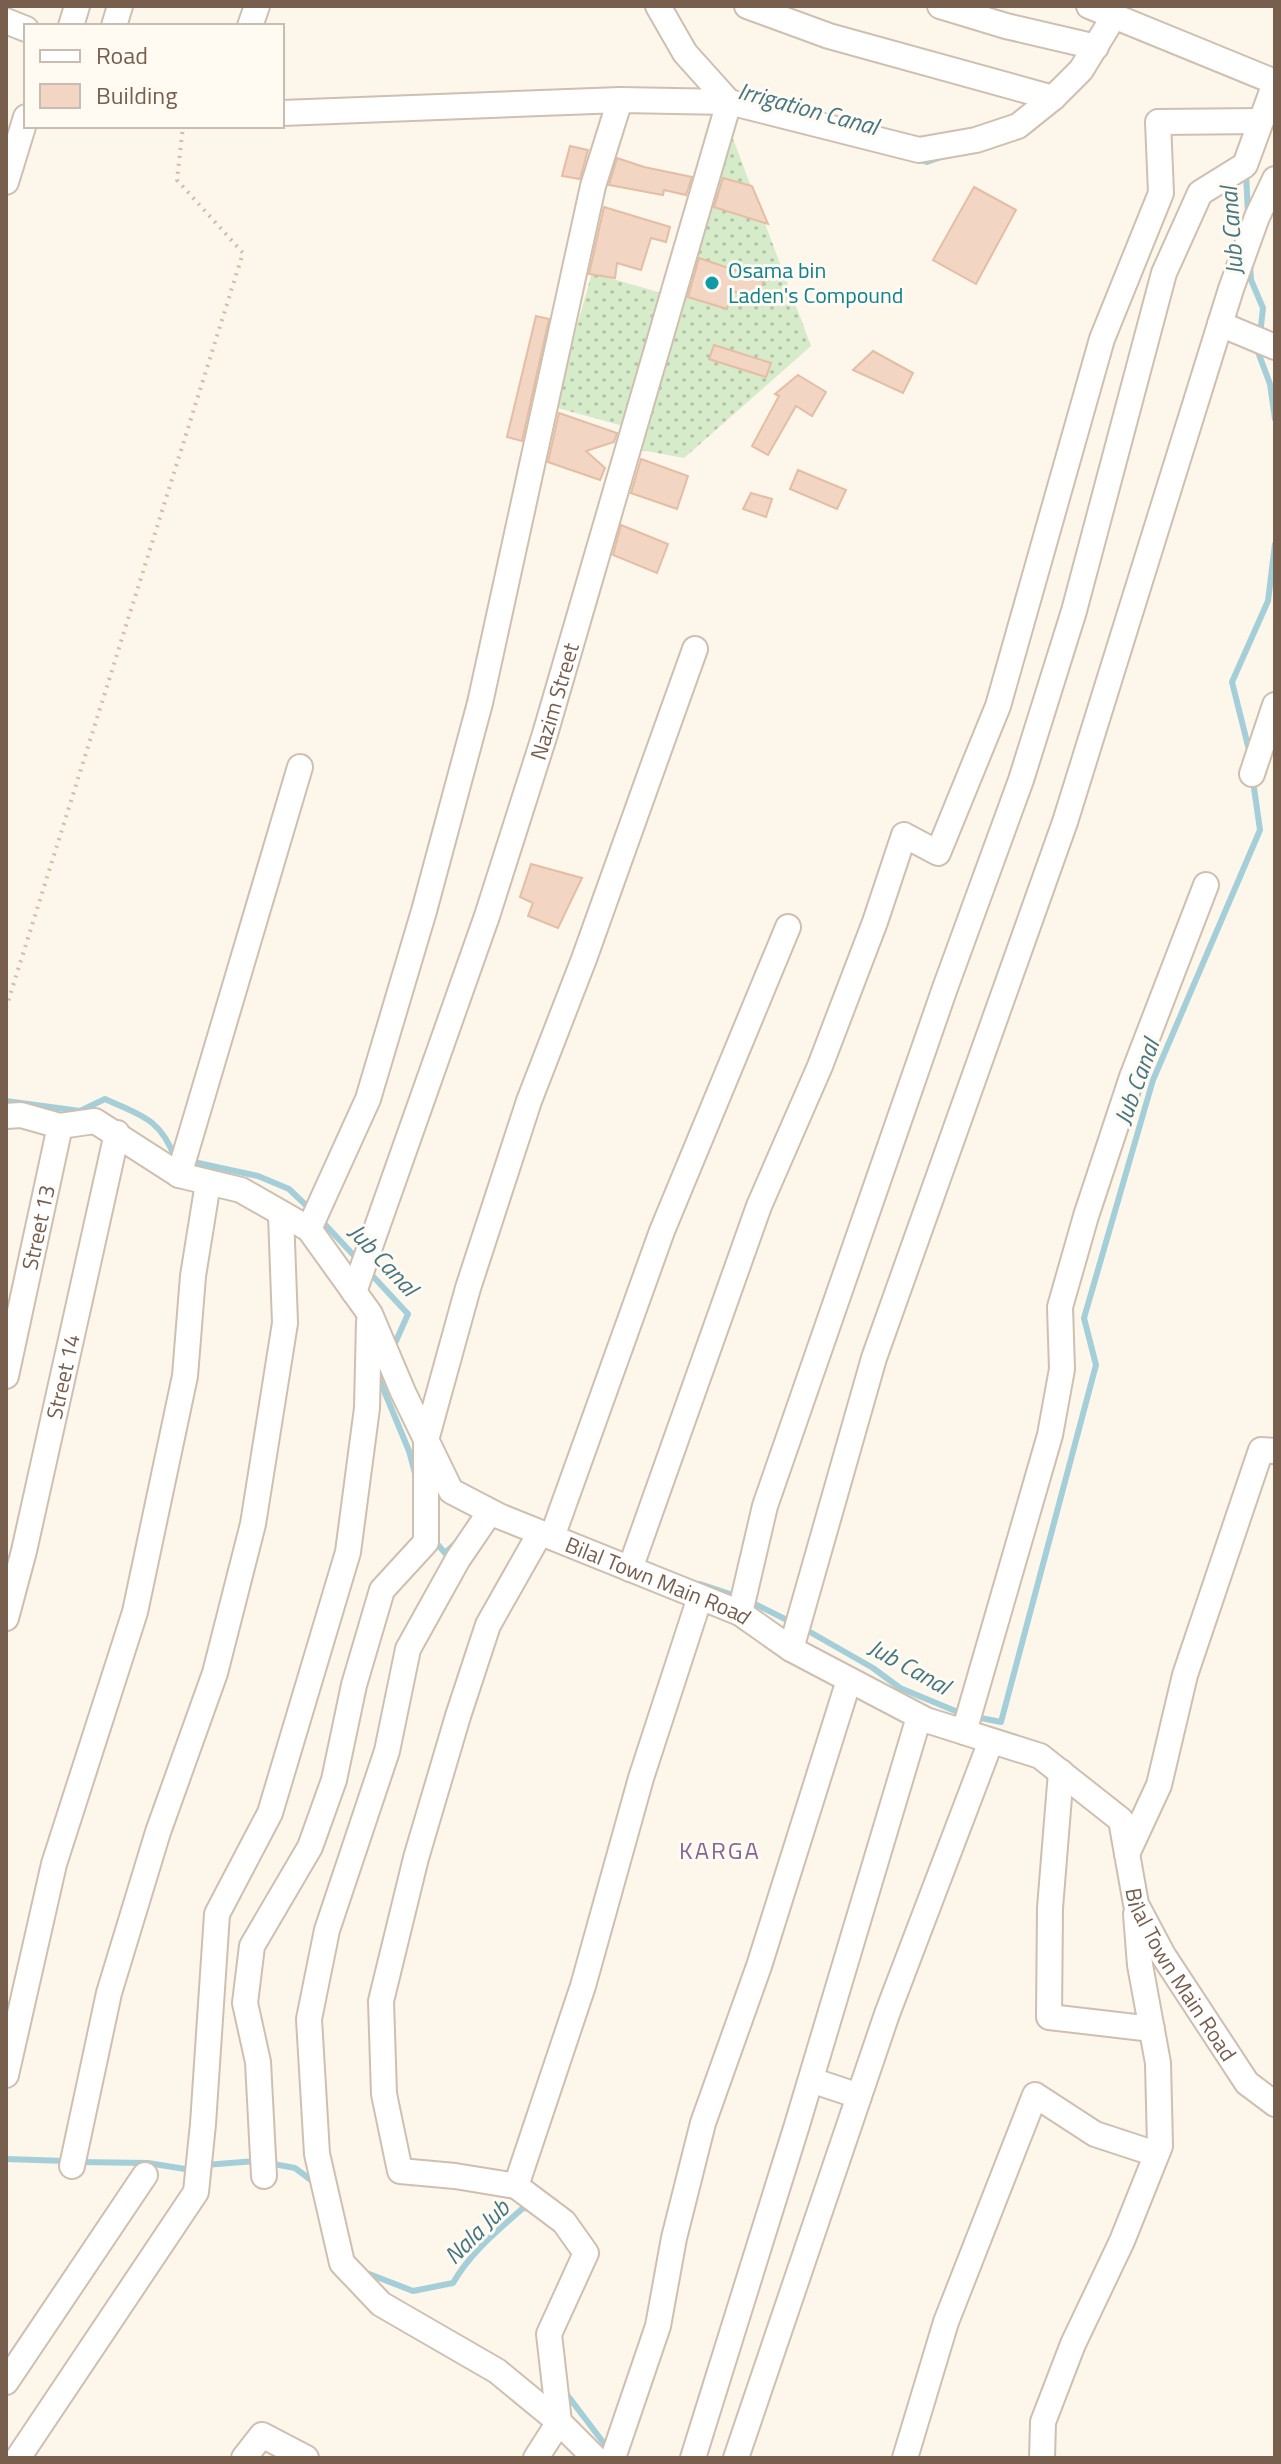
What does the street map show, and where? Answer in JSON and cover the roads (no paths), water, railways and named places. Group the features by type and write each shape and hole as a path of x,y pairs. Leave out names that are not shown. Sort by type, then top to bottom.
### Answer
{"street":[{"path":"658,6 685,53 729,102"},
{"path":"747,6 829,36 1053,98"},
{"path":"940,6 1006,26 1096,47"},
{"path":"284,113 620,100 729,102 919,150 976,140 1018,126 1081,70 1108,26 1103,8"},
{"path":"740,1613 765,1506 945,988 1021,780 1074,611 1164,273 1200,193 1245,165 1275,82 1103,8"},
{"path":"309,1229 368,1099 424,911 480,703 593,186 620,100"},
{"name":"Nazim Street","path":"354,1292 502,871 545,734 729,102"},
{"path":"630,1569 748,1235 820,1066 875,922 904,835 938,853 998,706 1102,339 1161,193 1158,122 1261,121"},
{"path":"6,182 24,124"},
{"path":"791,1649 874,1358 1065,822 1220,324 1246,247 1275,179"},
{"path":"1220,324 1275,347"},
{"path":"264,2176 258,2062 245,2003 252,1946 310,1847 334,1780 354,1685 382,1590 426,1542 426,1440 468,1288 529,1101 584,959 695,649"},
{"path":"1252,774 1275,705"},
{"path":"179,1175 300,767"},
{"path":"964,1732 1050,1435 1062,1369 1060,1307 1132,1077 1206,885"},
{"path":"536,2458 559,2422 549,2334 586,2253 564,2222 516,2186 400,2171 384,2094 381,2001 416,1858 488,1625 546,1535 662,1231 788,927"},
{"name":"Bilal Town Main Road","path":"6,1116 21,1115 60,1126 95,1121 179,1175 241,1190 309,1229 370,1314 451,1491 490,1512 740,1613 791,1649 919,1717 1040,1756 1061,1772 1121,1820 1136,1904 1163,1955 1247,2083 1275,2104"},
{"name":"Street 13","path":"6,1376 60,1126"},
{"name":"Street 14","path":"6,1618 24,1551 117,1133"},
{"path":"6,2075 54,1864 135,1612 185,1376 193,1276 208,1183"},
{"path":"72,2166 109,1993 158,1832 215,1673 253,1524 285,1323 281,1215"},
{"path":"18,2458 196,2192 217,1914 270,1813 348,1552 367,1408 370,1314"},
{"path":"1127,1854 1159,1785 1185,1675 1261,1450 1275,1451"},
{"path":"490,1512 458,1559 408,1649 387,1751 327,1930 309,2019 317,2154 342,2263 381,2304 497,2371 559,2422 595,2458"},
{"path":"516,2186 583,1986 641,1778 700,1597"},
{"path":"613,2458 658,2326 674,2238 703,2123 759,1966 849,1680"},
{"path":"693,2458 811,2080 919,1717"},
{"path":"736,2458 887,2014 991,1741"},
{"path":"1061,1772 1050,1908 1049,2017 1152,2029"},
{"path":"1042,2458 1043,2422 1073,2344 1122,2241 1160,2146 1158,2063 1140,1965 1136,1904"},
{"path":"811,2080 859,2096"},
{"path":"905,2458 946,2322 1035,2095 1095,2134 1156,2154"},
{"path":"6,2382 145,2175"},
{"path":"244,2458 262,2435 306,2458"}],"waterway":[{"name":"Irrigation Canal","path":"917,159 927,162 941,157"},
{"name":"Jub Canal","path":"1246,173 1248,214"},
{"name":"Jub Canal","path":"1250,265 1251,280 1263,308 1260,335"},
{"name":"Jub Canal","path":"1259,346 1258,352 1270,384 1275,419"},
{"name":"Jub Canal","path":"1250,754 1232,682 1268,601 1275,544"},
{"name":"Jub Canal","path":"976,1717 1001,1722 1096,1365 1084,1318 1153,1080 1260,830 1253,781"},
{"name":"Jub Canal","path":"6,1101 80,1111 105,1099 148,1120 163,1134 175,1158 178,1158"},
{"name":"Jub Canal","path":"189,1161 258,1176 289,1189 312,1211"},
{"name":"Jub Canal","path":"320,1219 359,1261"},
{"name":"Jub Canal","path":"369,1272 408,1314 392,1350"},
{"name":"Jub Canal","path":"385,1368 380,1381 409,1451 416,1477"},
{"name":"Jub Canal","path":"432,1538 445,1553 457,1542"},
{"name":"Jub Canal","path":"700,1584 739,1597"},
{"name":"Jub Canal","path":"749,1601 793,1623"},
{"name":"Jub Canal","path":"803,1628 873,1668 900,1688 965,1715"},
{"name":"Nala Jub","path":"6,2159 66,2161"},
{"name":"Nala Jub","path":"205,2165 257,2161"},
{"name":"Nala Jub","path":"78,2162 194,2167"},
{"name":"Nala Jub","path":"268,2163 295,2168 315,2183"},
{"name":"Nala Jub","path":"364,2272 413,2291 453,2283 467,2262 494,2234 523,2208 531,2209"},
{"name":"Nala Jub","path":"565,2392 609,2450"}],"place":[{"name":"Osama bin Laden's Compound","path":"712,283"}],"district":[{"name":"KARGA","path":"720,1851"}]}
